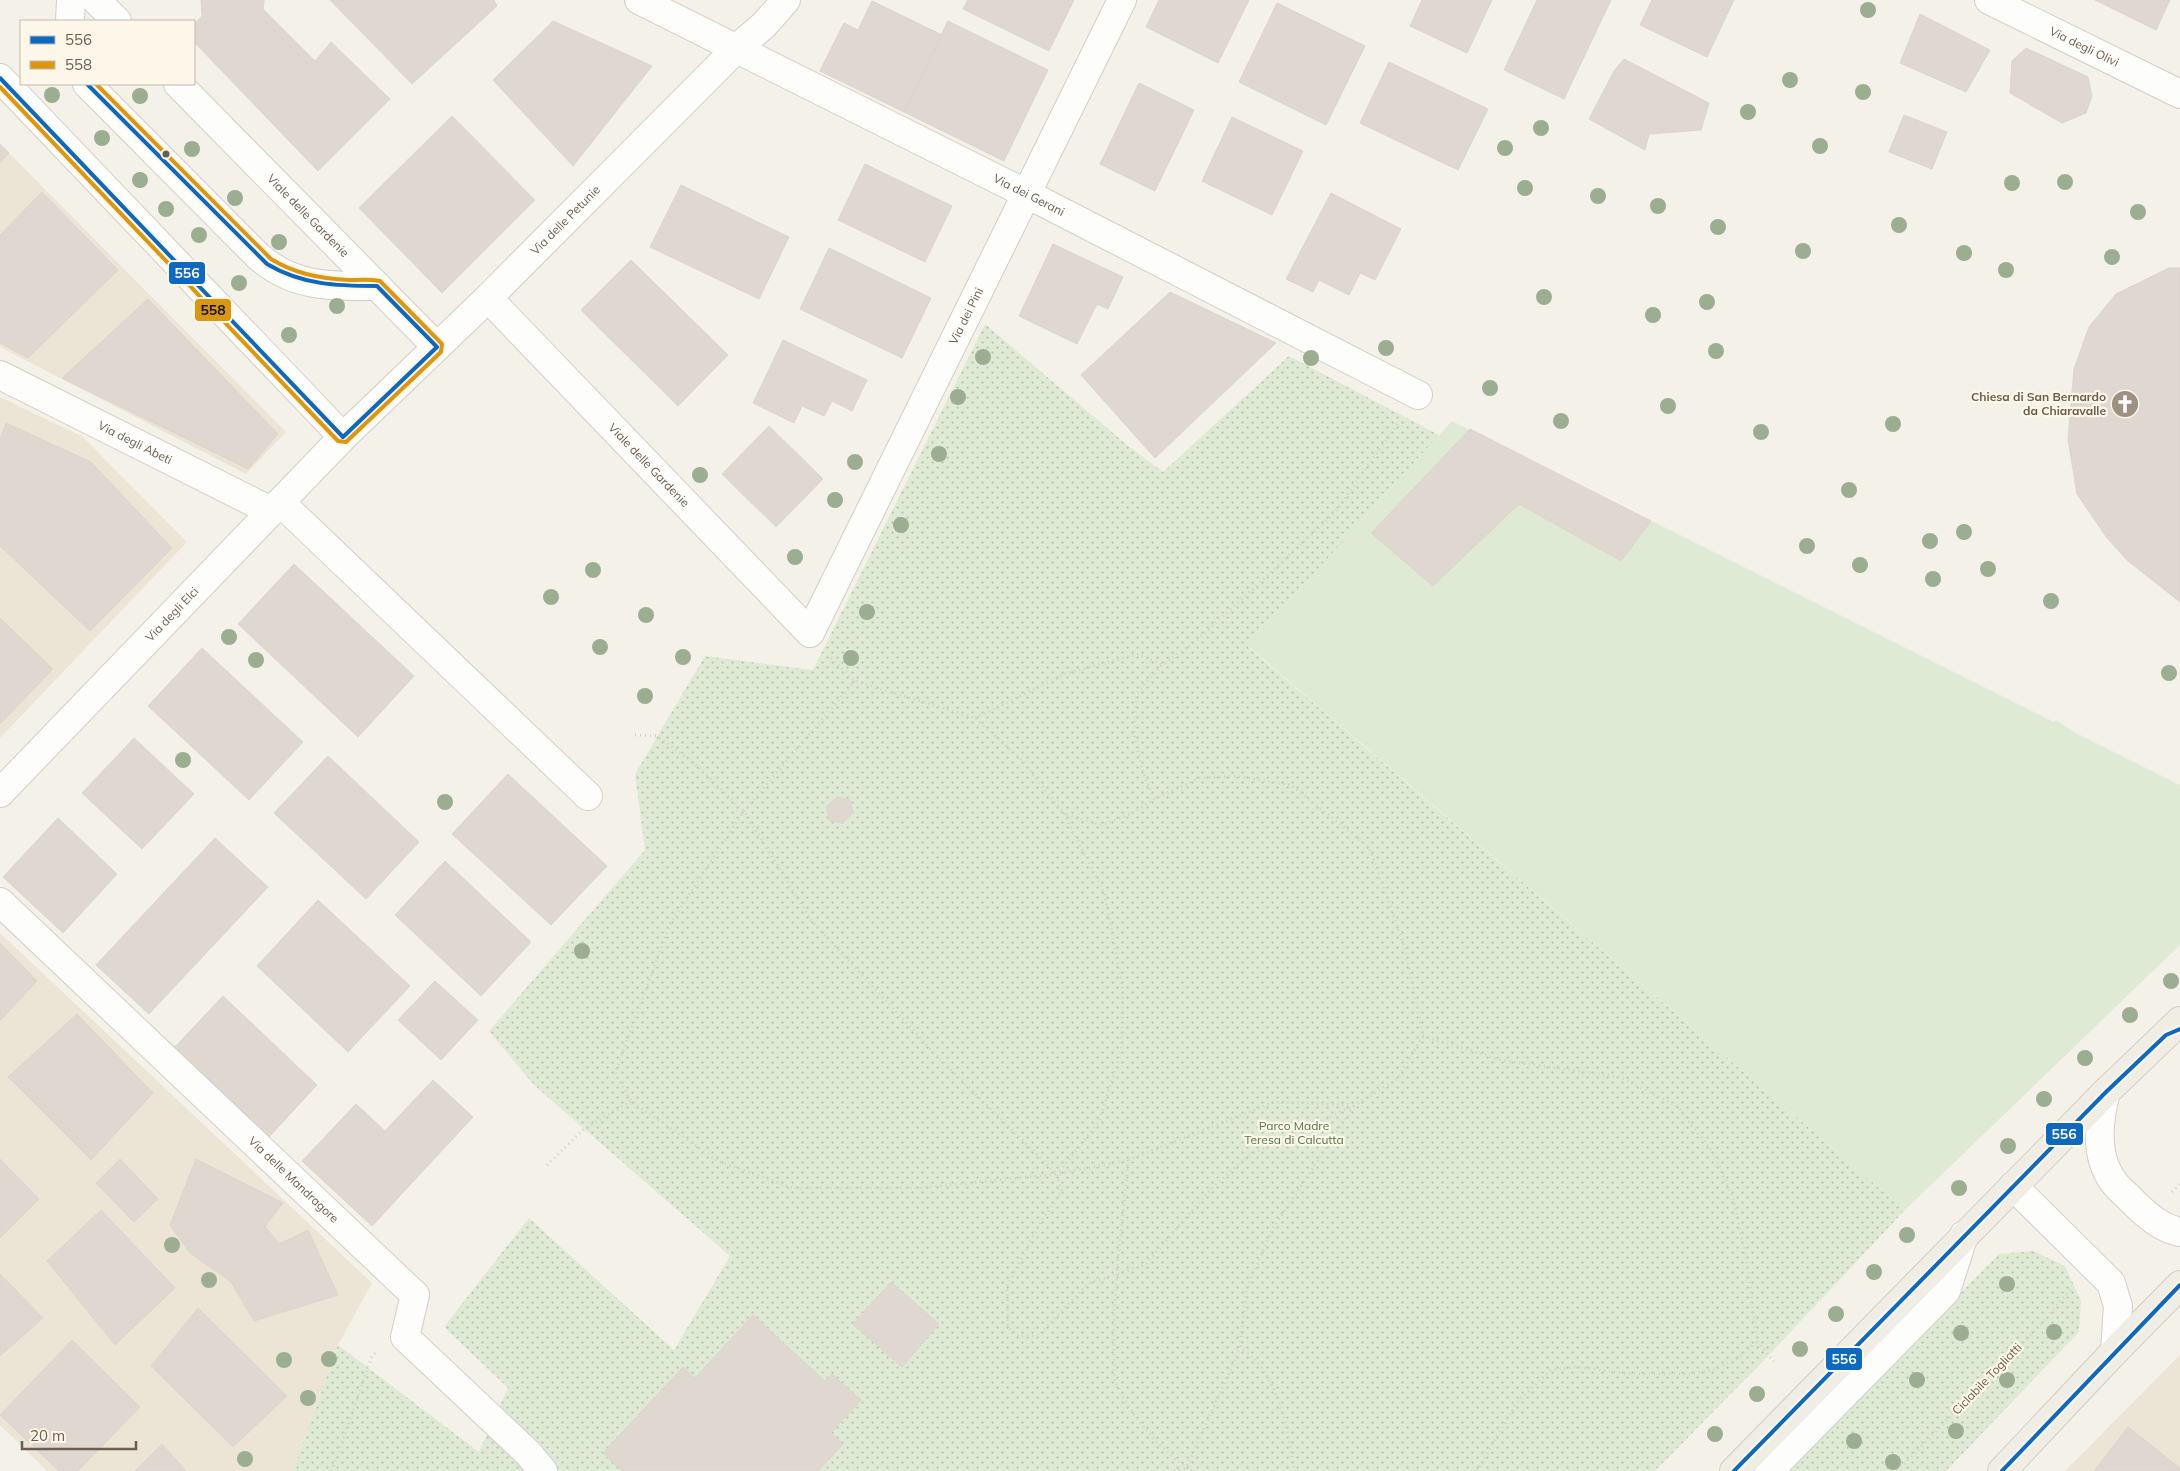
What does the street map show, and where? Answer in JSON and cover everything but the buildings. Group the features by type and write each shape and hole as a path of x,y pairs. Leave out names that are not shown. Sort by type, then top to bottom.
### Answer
{"main road":[{"path":"1734,1471 2106,1092 2175,1028"},
{"path":"2002,1471 2114,1351 2180,1285"}],"street":[{"path":"70,20 71,0"},
{"path":"96,0 116,20"},
{"name":"Via dei Gerani","path":"638,0 1027,194 1418,395"},
{"name":"Via delle Petunie","path":"343,437 488,298 737,48 764,25 786,0"},
{"name":"Via dei Pini","path":"810,633 1122,0"},
{"name":"Via degli Olivi","path":"1989,0 2180,94"},
{"path":"0,78 343,437"},
{"path":"88,85 258,256 278,272 309,283 322,285 377,286"},
{"name":"Viale delle Gardenie","path":"179,85 437,347"},
{"name":"Viale delle Gardenie","path":"488,298 810,633"},
{"name":"Via degli Abeti","path":"0,375 275,506"},
{"name":"Via degli Elci","path":"0,793 343,437"},
{"path":"275,506 588,796"},
{"name":"Via delle Mandragore","path":"0,902 415,1295 405,1337"},
{"path":"2106,1092 2099,1134 2105,1166 2114,1184 2151,1219 2171,1230 2180,1232"},
{"path":"2013,1186 2111,1283 2118,1306 2114,1351"},
{"path":"1769,1471 1946,1291 1964,1235"},
{"path":"405,1337 528,1453 543,1471"}],"path":[{"path":"1154,799 1142,770 1134,732 1137,694 1162,664 1195,642 1333,514 1418,395"},
{"path":"810,633 822,650 855,682 975,718 1020,758 1064,814 1104,892 1123,990 1121,1053 1098,1123 1057,1174"},
{"path":"975,718 1065,674 1137,654 1162,664"},
{"path":"855,682 744,811 670,924 615,1073 631,1101 718,1161 793,1188 920,1188 1057,1174 1128,1160 1274,1102 1354,1105"},
{"path":"635,735 657,736 697,766 744,811 811,920 940,1059 1057,1174 1062,1191 1039,1225 1007,1286 1008,1328 1018,1336 1038,1336 1089,1283 1145,1266 1211,1190 1248,1156 1354,1105 1396,1079 1423,1036 1405,948 1370,847 1291,785 1236,776 1200,778 1154,799 1131,814 1102,825 1064,814"},
{"path":"1423,1036 1501,1060 1620,1077 1677,1106 1714,1154 1734,1200 1748,1268 1757,1341 1774,1362"},
{"path":"547,1165 584,1129 631,1101"},
{"path":"1186,1468 1240,1346 1247,1286 1273,1228 1354,1105"},
{"path":"1128,1160 1114,1317 1115,1380 1130,1409 1153,1438 1186,1468 1193,1471"},
{"name":"Ciclabile Togliatti","path":"1897,1471 2040,1325 2074,1286"},
{"path":"332,1471 372,1356 405,1337"},
{"path":"1477,1471 1517,1402 1552,1370 1576,1367 1631,1374 1690,1374 1716,1369 1739,1357 1757,1341"},
{"path":"1240,1346 1257,1362 1270,1382 1287,1426 1294,1471"},
{"path":"1174,1471 1186,1468"}],"shaded area":[{"path":"0,144 286,432 246,474 0,347"},
{"path":"0,397 83,437 187,542 0,738"},
{"path":"0,933 372,1283 338,1345 293,1471 47,1471 0,1425"},
{"path":"2180,1355 2180,1471 2065,1471"}],"green space":[{"name":"Parco Madre Teresa di Calcutta","path":"985,324 1127,445 1163,472 1289,356 1439,435 1248,647 1905,1210 1768,1356 1655,1471 293,1471 338,1345 479,1452 508,1388 444,1327 529,1218 674,1350 730,1256 534,1085 489,1031 645,850 635,774 705,656 813,670"},
{"path":"1452,421 2054,722 2056,720 2072,731 2180,785 2180,945 1905,1210 1248,646"},
{"path":"2033,1251 2065,1266 2081,1301 2079,1332 1946,1471 1785,1471 1999,1254"}],"transit line":[{"name":"556","path":"0,78 343,437 437,347 377,286 348,286 320,283 293,276 267,264 88,85"},
{"name":"558","path":"0,87 338,441 346,442 441,352 442,344 380,281 318,277 299,272 271,259 97,85"},
{"name":"556","path":"1734,1471 2106,1092 2166,1035 2180,1029"},
{"name":"556","path":"2002,1471 2180,1285"}],"place":[{"name":"Chiesa di San Bernardo da Chiaravalle","path":"2125,404"}]}
